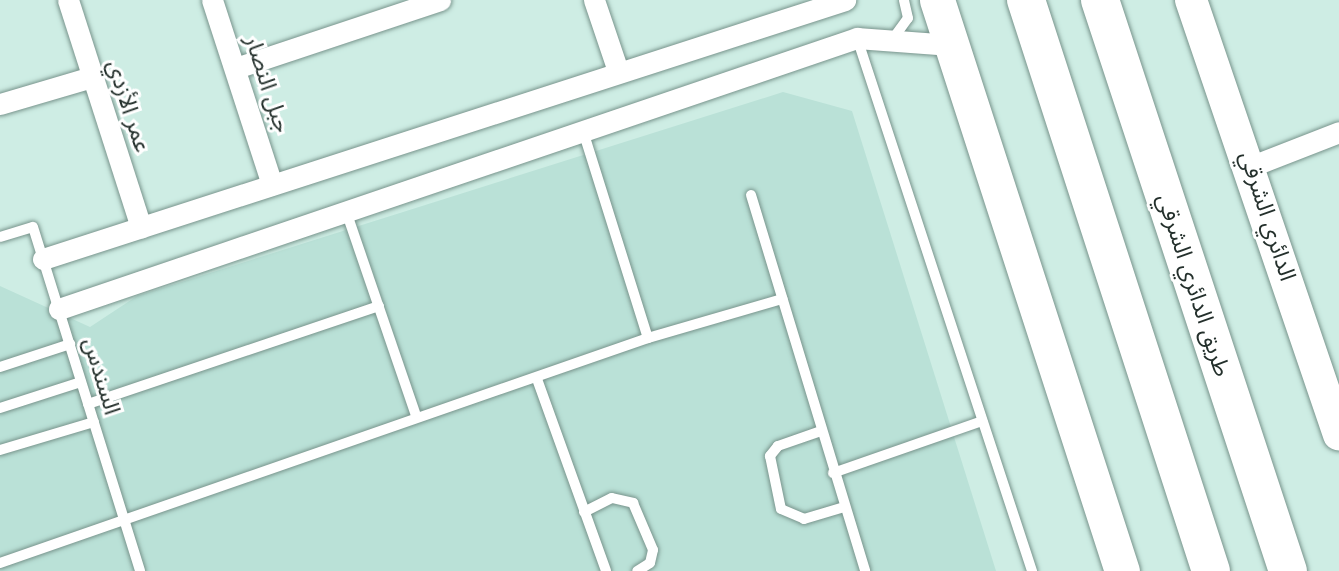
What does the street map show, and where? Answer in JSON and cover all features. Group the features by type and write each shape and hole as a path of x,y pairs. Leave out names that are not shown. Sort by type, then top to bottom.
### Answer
{"highway":[{"path":"1026,0 1211,571"},
{"name":"طريق الدائري الشرقي","path":"1100,0 1288,571"}],"main road":[{"path":"937,0 1122,571"},
{"name":"الدائري الشرقي","path":"1191,0 1252,166 1339,435"}],"street":[{"name":"عمر الأزدي","path":"68,0 141,228"},
{"name":"جبل النصار","path":"212,0 272,185"},
{"path":"236,68 440,0"},
{"path":"594,0 618,71"},
{"path":"43,258 845,0"},
{"path":"59,309 857,38 951,45"},
{"path":"0,104 92,77"},
{"path":"1252,166 1339,132"}],"lane":[{"path":"892,40 908,18 904,0"},
{"path":"857,38 1031,571"},
{"path":"583,131 648,338"},
{"path":"751,195 865,571"},
{"path":"346,211 416,416"},
{"name":"السندس","path":"0,237 33,227 141,571"},
{"path":"0,563 123,516 416,416 537,379 648,338 782,299"},
{"path":"88,404 379,306"},
{"path":"0,367 69,344"},
{"path":"537,379 606,571"},
{"path":"0,408 81,382"},
{"path":"833,472 982,421"},
{"path":"0,450 94,422"},
{"path":"821,431 778,446 770,456 781,509 804,519 844,507"},
{"path":"584,512 612,498 633,503 653,550 650,563 637,571"}],"shaded area":[{"path":"783,92 852,111 996,571 0,571 0,286 90,327 137,296"}]}
